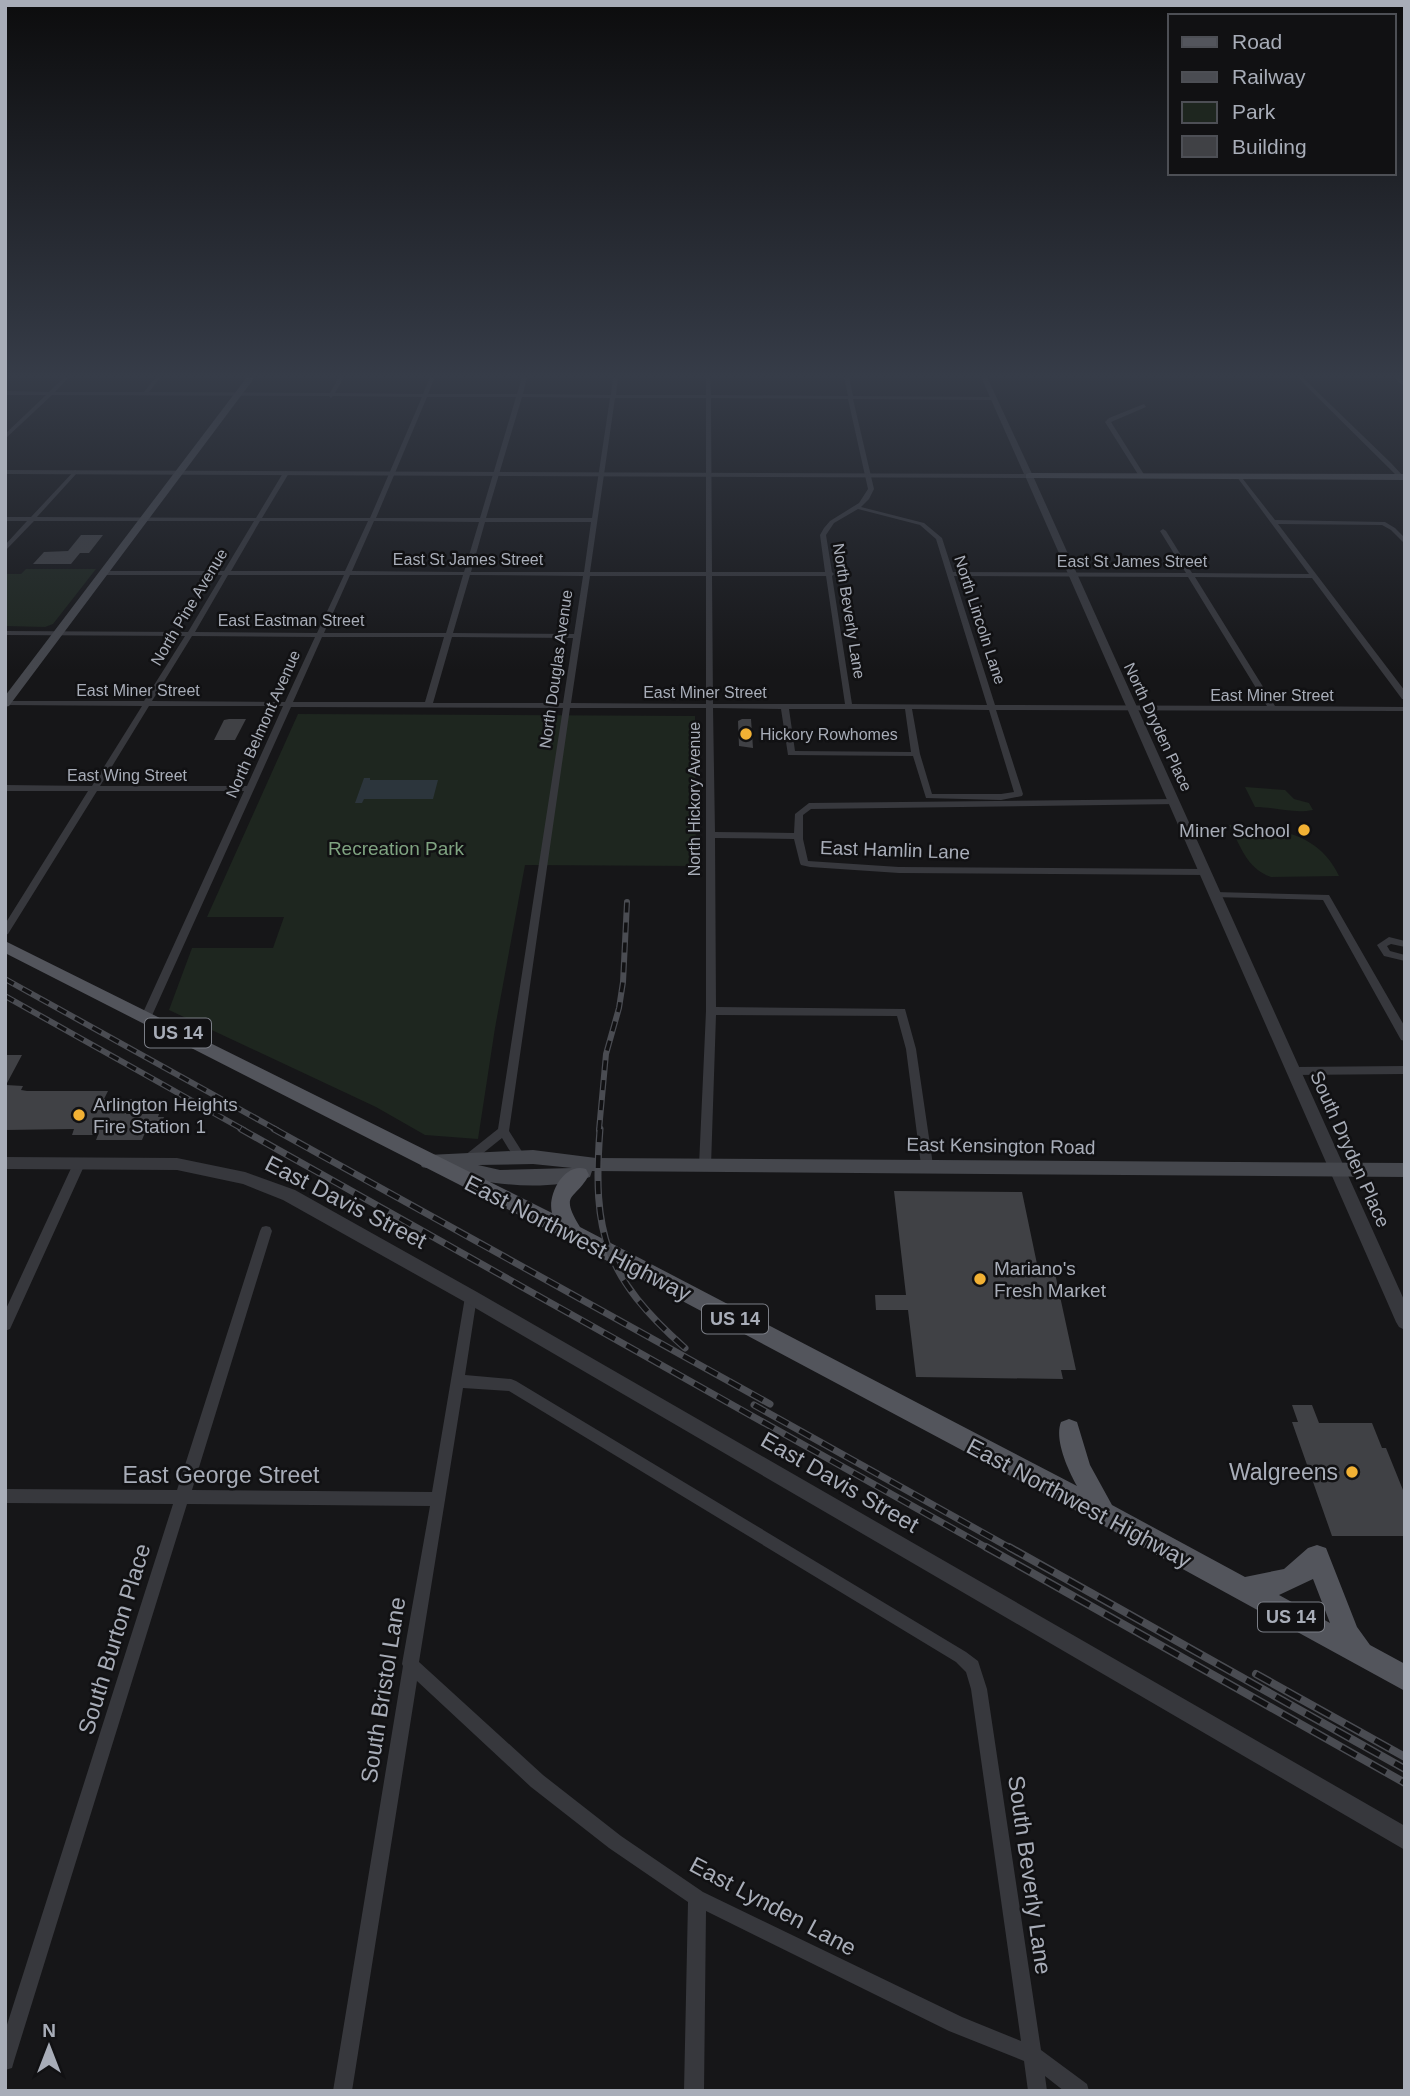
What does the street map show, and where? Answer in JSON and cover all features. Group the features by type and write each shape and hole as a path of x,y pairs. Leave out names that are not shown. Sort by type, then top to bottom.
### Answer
{"main road":[{"path":"5,704 179,475"},
{"path":"1029,476 1403,477"},
{"name":"East Northwest Highway","path":"5,946 573,1233 1105,1514 1405,1678"},
{"name":"East Kensington Road","path":"428,1162 467,1159 570,1159 588,1170"},
{"name":"East Kensington Road","path":"428,1162 500,1177 588,1170 705,1166 927,1165 1405,1170"},
{"path":"573,1233 558,1205 561,1193 588,1170"},
{"path":"1069,1430 1081,1472 1105,1514"},
{"path":"1242,1590 1270,1588 1286,1581 1310,1567 1317,1557 1348,1636 1362,1655"}],"street":[{"path":"5,549 72,475"},
{"name":"North Pine Avenue","path":"5,932 190,634 285,475"},
{"name":"North Belmont Avenue","path":"146,1017 393,475"},
{"path":"428,705 497,475"},
{"name":"North Douglas Avenue","path":"503,1131 601,475"},
{"name":"North Hickory Avenue","path":"705,1166 710,1011 709,475"},
{"path":"838,475 1029,476"},
{"path":"859,508 871,489 867,475"},
{"name":"North Dryden Place","path":"1029,476 1258,992"},
{"path":"1239,476 1405,697"},
{"name":"North Beverly Lane","path":"849,707 824,531 836,519 859,508"},
{"name":"North Lincoln Lane","path":"859,508 912,520 934,532 942,543 1020,794 1001,797 929,796 916,755"},
{"path":"5,519 593,520"},
{"path":"1274,522 1383,523 1405,542"},
{"path":"1163,531 1273,709"},
{"name":"East St James Street","path":"104,573 831,574"},
{"name":"East St James Street","path":"951,574 1314,576"},
{"name":"East Eastman Street","path":"5,633 577,635"},
{"name":"East Miner Street","path":"5,704 1405,709"},
{"path":"785,707 791,753 916,755 908,707"},
{"name":"East Wing Street","path":"5,788 249,789"},
{"name":"East Hamlin Lane","path":"1175,802 809,806 799,814 798,836 804,863 810,864 899,870 1205,872"},
{"path":"710,835 798,836"},
{"path":"1215,895 1326,897 1405,1037"},
{"path":"1405,944 1389,940 1382,945 1387,954 1405,958"},
{"name":"South Dryden Place","path":"1258,992 1405,1322"},
{"path":"710,1011 901,1012 911,1049 927,1165"},
{"path":"1294,1071 1405,1070"},
{"path":"467,1159 503,1131 520,1158"},
{"name":"East Davis Street","path":"5,1163 177,1164 202,1167 245,1178 315,1208 1405,1839"},
{"path":"5,1325 79,1164"},
{"name":"South Burton Place","path":"5,2061 266,1231"},
{"name":"South Bristol Lane","path":"342,2091 471,1297"},
{"name":"South Beverly Lane","path":"457,1381 511,1385 961,1657 972,1667 979,1689 1038,2091"},
{"name":"East George Street","path":"5,1496 437,1499"},
{"name":"East Lynden Lane","path":"410,1664 537,1782 615,1842 697,1898 956,2024 1033,2055 1080,2091"},
{"path":"695,2091 697,1898"}],"green space":[{"path":"26,569 96,569 53,624 45,627 5,626 5,574 21,574"},
{"name":"Recreation Park","path":"298,714 695,716 696,866 525,865 478,1139 425,1135 376,1107 169,1010 192,948 273,948 284,917 207,917"},
{"path":"1245,787 1285,790 1294,799 1309,803 1313,810 1255,807"},
{"path":"1229,825 1278,831 1307,841 1330,861 1339,876 1271,877 1250,862"}],"shaded area":[{"path":"364,778 438,780 433,799 364,799 362,803 355,803"}],"building":[{"path":"81,535 103,535 89,553 80,553 71,564 33,564 44,552 68,551"},
{"path":"246,719 235,740 214,740 224,720"},
{"name":"Hickory Rowhomes","path":"751,719 753,748 739,746 738,721"},
{"name":"Arlington Heights Fire Station 1","path":"5,1055 22,1055 6,1085 23,1086 21,1090 27,1091 108,1091 104,1099 132,1099 126,1114 159,1114 158,1117 164,1117 157,1134 144,1135 142,1140 96,1140 98,1135 72,1135 74,1129 5,1130"},
{"name":"Mariano's Fresh Market","path":"894,1191 1022,1192 1037,1264 1053,1264 1076,1370 1061,1370 1063,1379 916,1377 908,1310 876,1310 875,1295 906,1295"},
{"name":"Walgreens","path":"1292,1405 1312,1405 1319,1423 1372,1423 1382,1448 1386,1448 1405,1495 1405,1536 1332,1536 1292,1422 1298,1422"}],"railway":[{"path":"599,1130 606,1054 623,982 627,902"},
{"path":"5,979 277,1130"},
{"path":"5,996 244,1130"},
{"path":"241,1129 989,1549"},
{"path":"274,1129 770,1404"},
{"path":"600,1129 599,1198 602,1226 610,1251 621,1275 637,1299 685,1348"},
{"path":"754,1405 1012,1549"},
{"path":"986,1547 1405,1783"},
{"path":"1009,1547 1405,1769"},
{"path":"1256,1674 1405,1757"}],"place":[{"name":"Hickory Rowhomes","path":"746,734"},
{"name":"Miner School","path":"1304,830"},
{"name":"Arlington Heights Fire Station 1","path":"79,1115"},
{"name":"Mariano's Fresh Market","path":"980,1279"},
{"name":"Walgreens","path":"1352,1472"}]}
